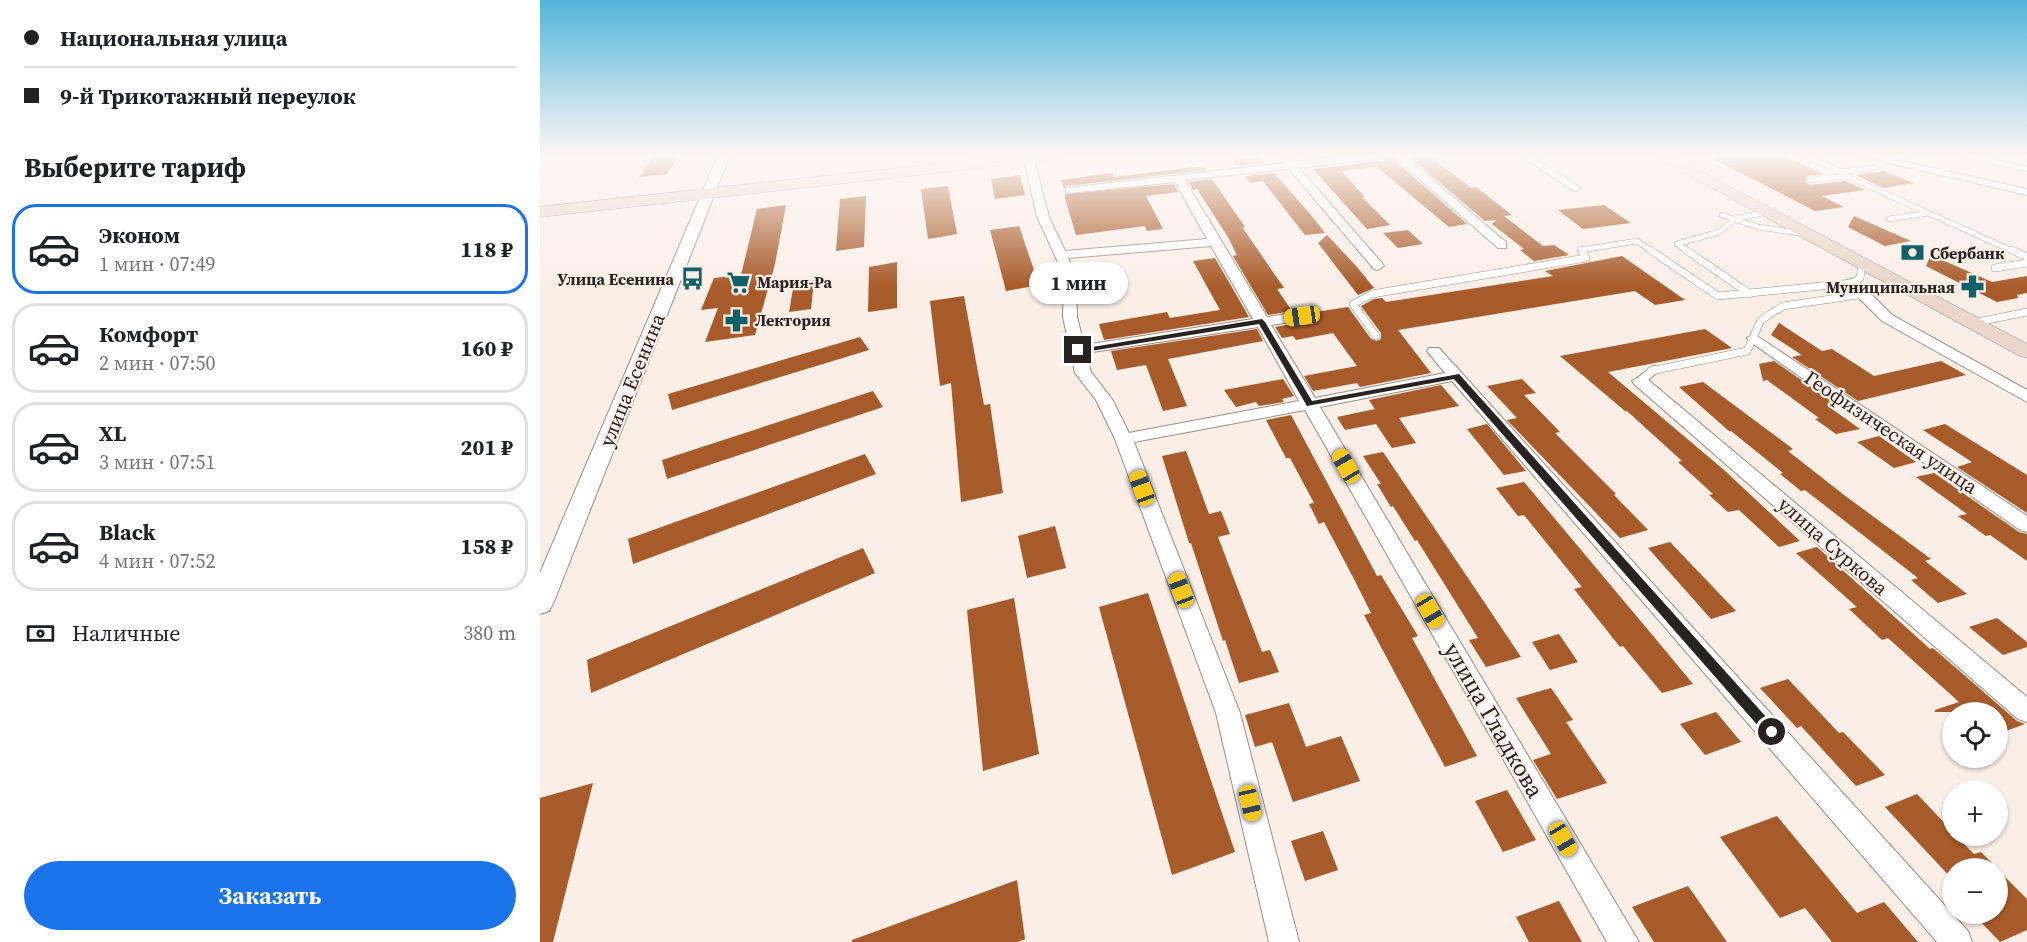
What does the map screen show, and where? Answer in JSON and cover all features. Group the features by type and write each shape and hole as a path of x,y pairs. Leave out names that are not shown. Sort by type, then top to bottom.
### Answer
{"main road":[{"path":"540,212 650,199"},
{"path":"1742,199 2027,352"}],"street":[{"name":"улица Есенина","path":"540,604 705,199"},
{"path":"1039,199 1043,216 1070,275 1070,317 1083,373 1104,399 1124,439 1228,713 1284,942"},
{"name":"улица Гладкова","path":"1190,199 1624,942"},
{"path":"1321,199 1378,266"},
{"path":"1448,199 1502,245"},
{"path":"1061,255 1215,242"},
{"path":"1852,283 1887,318 2027,397"},
{"path":"1078,350 1302,316"},
{"name":"Геофизическая улица","path":"1754,338 2027,525"},
{"path":"1434,351 1957,942"},
{"path":"1124,439 1456,376"},
{"name":"улица Суркова","path":"1640,381 2027,712"}],"lane":[{"path":"1898,199 2027,257"},
{"path":"1750,294 1677,244 1719,232 1735,219 1766,212"},
{"path":"1889,219 1929,213"},
{"path":"1722,215 1769,229 1806,234"},
{"path":"1376,336 1353,304 1372,294 1586,258 1581,250 1637,241 1718,296 1852,283 1860,278 1862,264"},
{"path":"1995,268 2027,263"},
{"path":"1640,381 1652,370 1747,351 1761,320 1784,306 1865,294"},
{"path":"1973,323 2027,312"}],"building":[{"path":"840,199 866,199 864,247 836,251"},
{"path":"922,199 950,199 957,234 928,239"},
{"path":"1065,199 1148,199 1163,229 1147,231 1145,226 1076,235"},
{"path":"1203,199 1226,199 1284,288 1277,289 1292,311 1268,315 1233,256 1237,255"},
{"path":"1277,199 1297,199 1325,233 1305,235"},
{"path":"1340,199 1364,199 1390,225 1367,229"},
{"path":"1415,199 1439,199 1467,224 1449,227"},
{"path":"1459,199 1491,199 1512,215 1504,216 1543,246 1554,245 1569,255 1534,261 1520,250 1524,249 1492,224 1496,220 1485,221"},
{"path":"1792,199 1828,199 1844,207 1815,211"},
{"path":"786,205 775,264 755,335 705,342 718,308 701,310 714,278 741,275 757,209"},
{"path":"1604,205 1631,223 1583,229 1558,210"},
{"path":"1854,216 1911,241 1885,246 1848,227"},
{"path":"1019,226 1039,285 1006,291 990,230"},
{"path":"1408,230 1423,244 1398,248 1383,233"},
{"path":"1327,235 1374,288 1358,295 1318,243"},
{"path":"1931,255 1992,282 2027,276 2027,293 2017,295 2018,298 1997,302 1926,266"},
{"path":"1622,256 1685,300 1655,305 1635,291 1398,330 1431,373 1360,387 1357,383 1313,391 1304,376 1357,366 1333,333 1296,340 1293,336 1282,338 1275,327 1303,322 1311,317 1309,313 1348,307 1371,339 1377,341 1381,339 1381,333 1361,306 1374,299 1382,298 1386,302 1553,276 1545,271"},
{"path":"1215,258 1249,317 1104,340 1099,324 1167,312 1170,318 1220,310 1193,261"},
{"path":"897,262 897,308 868,312 869,267"},
{"path":"814,280 811,309 789,312 794,283"},
{"path":"964,296 984,405 990,404 1003,493 961,502 951,383 940,386 930,301"},
{"path":"1779,323 1822,351 1832,349 1874,376 1941,361 1966,375 1858,401 1792,357 1802,355 1771,335"},
{"path":"1257,329 1263,341 1168,359 1187,406 1163,411 1146,365 1117,370 1111,351"},
{"path":"1705,329 1732,348 1608,372 1724,470 1800,541 1779,547 1739,510 1728,512 1709,495 1713,494 1678,462 1682,461 1627,411 1560,356"},
{"path":"860,337 869,350 672,410 668,394"},
{"path":"1774,361 1837,405 1832,409 1860,429 1836,434 1815,419 1819,418 1767,380 1763,381 1759,364"},
{"path":"1283,379 1294,396 1282,399 1284,402 1259,406 1256,402 1236,407 1224,390"},
{"path":"1522,379 1536,393 1524,395 1560,432 1555,433 1616,494 1614,495 1648,530 1620,538 1507,420 1517,418 1487,386"},
{"path":"1703,382 1793,449 1788,451 1844,495 1931,559 1925,561 1967,594 1938,603 1911,580 1918,578 1805,490 1801,491 1780,474 1783,473 1729,431 1679,387"},
{"path":"1441,385 1459,406 1399,418 1416,443 1392,448 1376,424 1345,430 1337,417 1375,409 1369,400"},
{"path":"873,391 883,407 667,479 662,460"},
{"path":"1291,415 1377,576 1381,575 1418,636 1412,638 1477,756 1445,767 1364,615 1371,613 1355,581 1324,522 1319,524 1309,504 1314,503 1266,420"},
{"path":"1487,424 1526,471 1504,475 1467,429"},
{"path":"1945,424 2027,475 2027,513 1957,467 1972,462 1923,430"},
{"path":"1879,436 1916,462 1894,468 1857,442"},
{"path":"1186,451 1209,514 1221,511 1230,534 1218,537 1262,652 1270,650 1279,672 1239,683 1191,543 1189,543 1162,456"},
{"path":"1383,452 1521,657 1486,667 1469,640 1478,638 1417,540 1415,541 1393,506 1391,507 1377,484 1381,484 1363,456"},
{"path":"865,454 876,474 633,564 628,539"},
{"path":"1934,473 2019,532 2027,534 2027,561 1958,516 1967,514 1916,477"},
{"path":"1524,482 1693,684 1662,693 1623,646 1620,647 1574,589 1582,587 1524,515 1518,516 1496,488"},
{"path":"1055,526 1066,568 1027,578 1018,536"},
{"path":"1670,542 1736,611 1711,619 1648,548"},
{"path":"1817,547 1930,649 1933,648 1995,702 1959,702 1888,638 1882,640 1849,609 1857,607 1796,553"},
{"path":"863,548 875,573 591,693 587,660"},
{"path":"1148,593 1235,852 1172,875 1099,607"},
{"path":"1014,598 1039,754 983,771 967,610"},
{"path":"1997,618 2027,642 2027,647 2003,655 1969,627"},
{"path":"1559,634 1578,662 1550,670 1532,642"},
{"path":"1788,679 1839,733 1843,732 1885,775 1856,786 1801,726 1797,728 1760,688"},
{"path":"1551,688 1573,720 1566,722 1607,783 1557,799 1533,760 1551,754 1516,698"},
{"path":"1289,703 1306,747 1341,736 1360,781 1293,802 1272,742 1255,747 1245,715"},
{"path":"1716,712 1741,742 1705,755 1680,724"},
{"path":"2008,713 2017,721 2025,724 2008,730"},
{"path":"593,783 553,942 540,942 540,798"},
{"path":"1507,790 1536,840 1503,852 1475,801"},
{"path":"1917,794 1942,820 1942,846 1966,846 1974,854 1981,852 1987,858 1942,858 1942,868 1885,807"},
{"path":"1777,816 1857,913 1884,902 1918,942 1832,942 1805,908 1780,918 1720,837"},
{"path":"1323,831 1338,870 1305,881 1291,841"},
{"path":"1017,880 1025,939 1018,942 852,942 852,940"},
{"path":"2008,880 2027,899 2027,930 2000,942 1983,924 2008,924"},
{"path":"1688,886 1727,942 1654,942 1632,907"},
{"path":"1559,901 1582,942 1529,942 1516,917"}],"place":[{"name":"Сбербанк","path":"1912,253"},
{"name":"Улица Есенина","path":"692,279"},
{"name":"Мария-Ра","path":"739,282"},
{"name":"Муниципальная","path":"1973,287"},
{"name":"Лектория","path":"737,320"}],"route":[{"path":"1078,350 1262,322 1310,404 1456,376 1772,732"}]}
